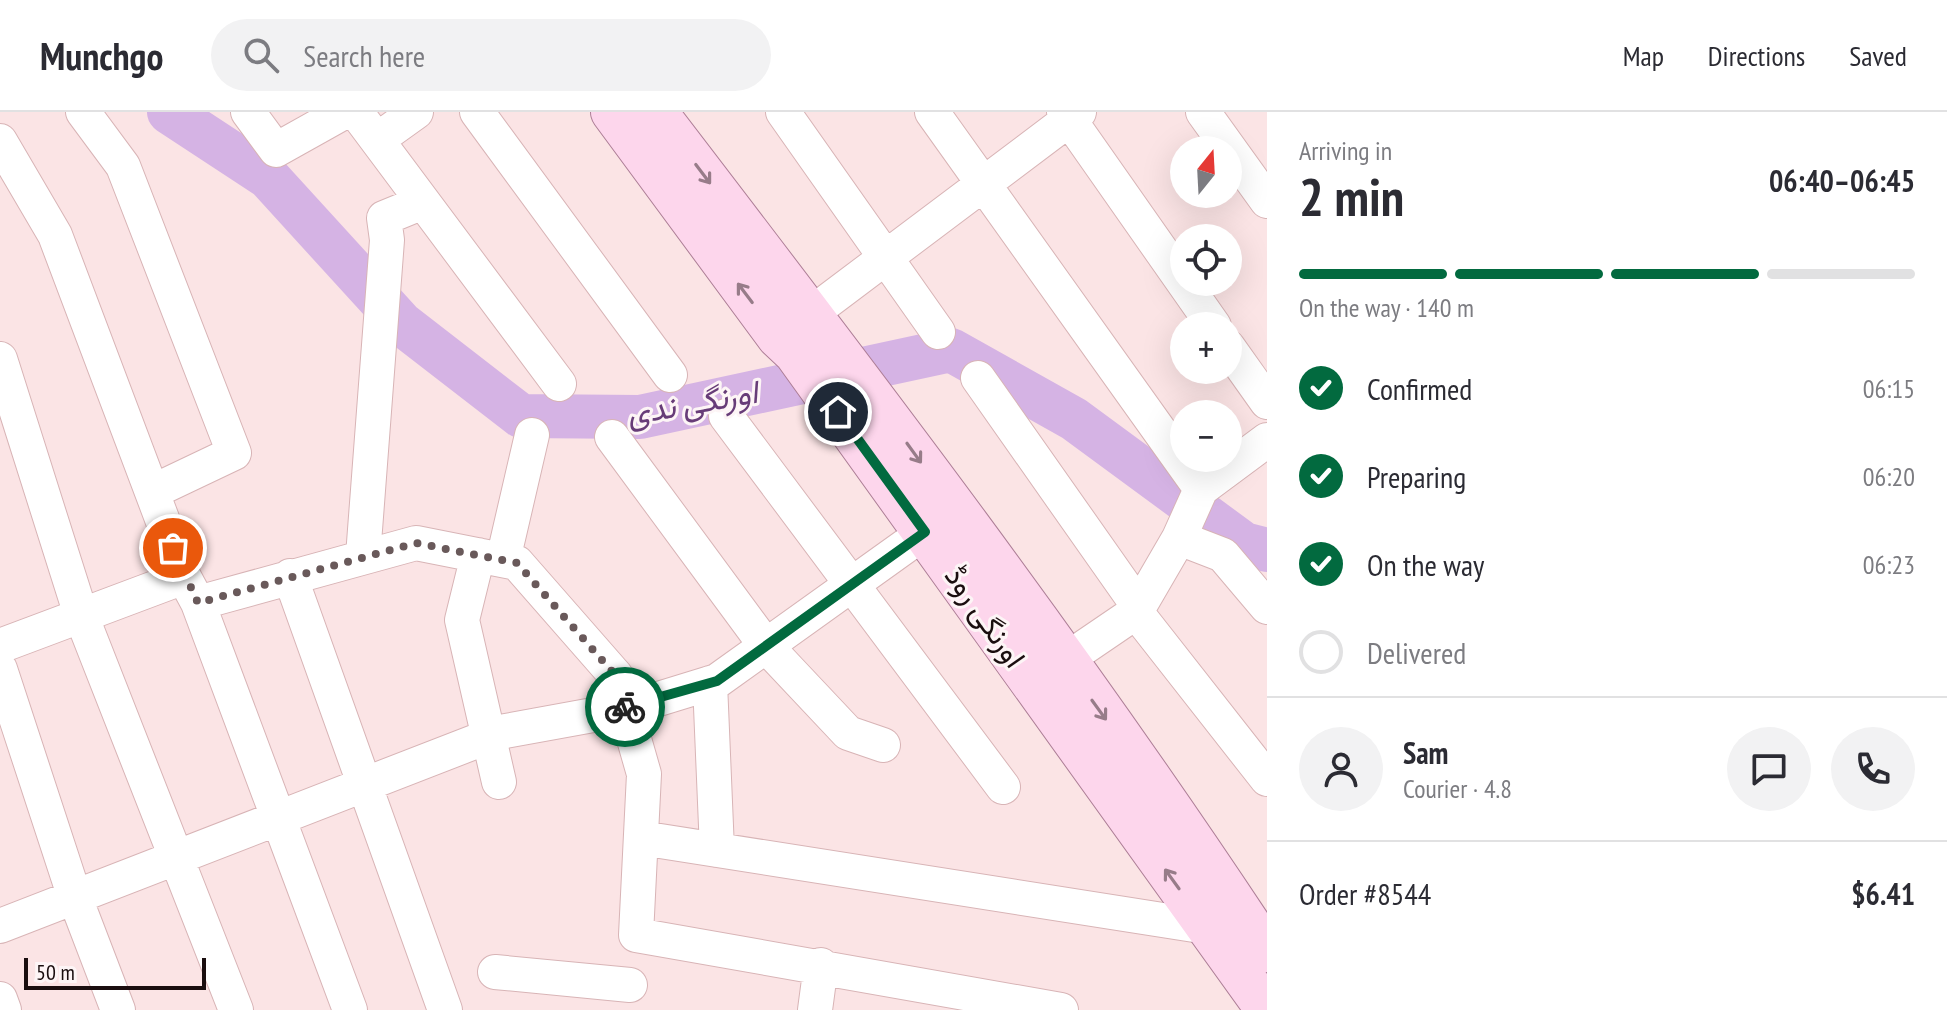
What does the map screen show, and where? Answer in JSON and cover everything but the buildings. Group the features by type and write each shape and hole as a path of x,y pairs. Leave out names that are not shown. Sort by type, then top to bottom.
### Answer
{"main road":[{"name":"اورنگی روڈ","path":"612,112 804,337 1064,661 1210,865 1267,951"},
{"name":"اورنگی روڈ","path":"656,112 804,337"},
{"name":"اورنگی روڈ","path":"853,401 925,532 1267,1010"}],"street":[{"path":"83,112 123,166 234,453 152,492"},
{"path":"248,112 276,150 344,112"},
{"path":"356,112 559,384"},
{"path":"377,140 416,112"},
{"path":"477,112 670,375"},
{"path":"783,112 938,332"},
{"path":"932,112 1199,493"},
{"path":"1203,112 1267,201"},
{"path":"804,337 886,258 1071,115 1205,312"},
{"path":"0,141 55,235 350,1010"},
{"path":"363,556 387,240 384,218 423,202"},
{"path":"0,359 81,615 236,1010"},
{"path":"1242,367 1267,402"},
{"path":"978,378 1137,610 1267,779"},
{"path":"726,416 1003,787"},
{"path":"499,782 462,620 491,558 532,435"},
{"path":"612,437 766,646 848,733 883,745"},
{"path":"1064,661 1137,610 1181,533 1199,493 1267,440"},
{"path":"0,926 487,736 626,709 710,683 925,532"},
{"path":"1181,533 1223,555 1267,607"},
{"path":"0,646 81,615 191,590 290,576 416,543 517,563 616,676 644,774 636,935 628,997 495,972"},
{"path":"290,576 445,1010"},
{"path":"0,669 74,895 118,1010"},
{"path":"710,683 717,850"},
{"path":"641,838 1207,927"},
{"path":"636,935 821,965 1061,1010"},
{"path":"815,1010 821,965"},
{"path":"0,999 4,1010"}],"waterway":[{"name":"اورنگی ندی","path":"169,112 268,177 402,324 521,416 640,417 951,350 1074,419 1244,544 1267,550"}],"way so far":[{"path":"173,548 198,603 416,543 517,563 616,676 625,707"}],"route":[{"path":"625,707 717,681 925,532 838,412"}]}
